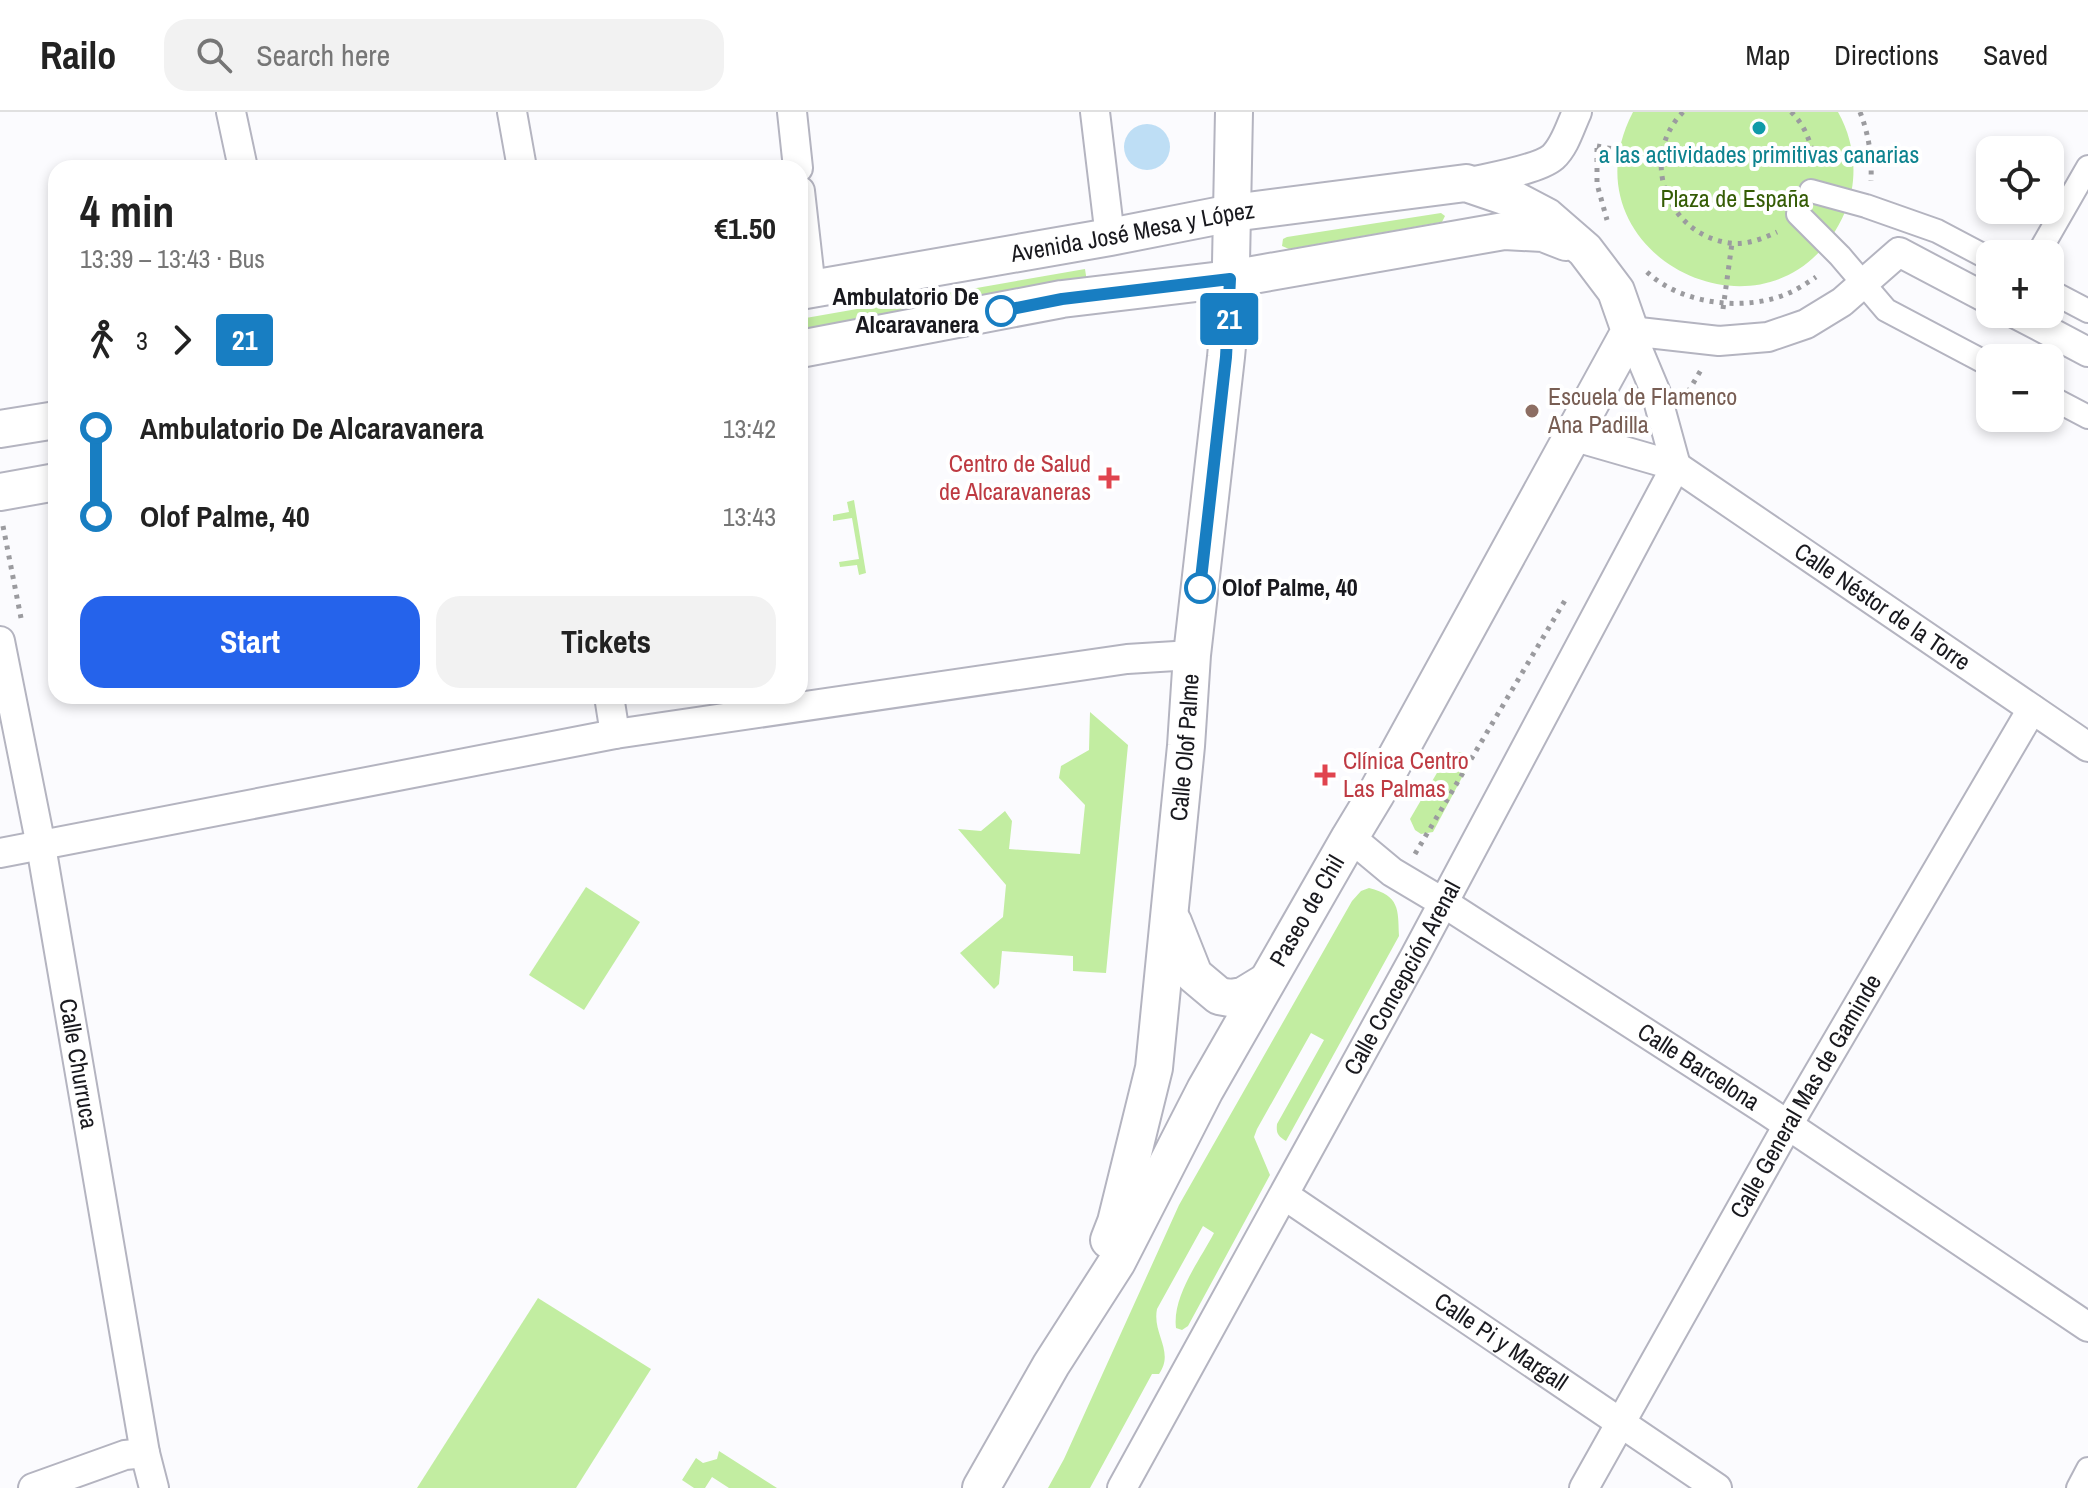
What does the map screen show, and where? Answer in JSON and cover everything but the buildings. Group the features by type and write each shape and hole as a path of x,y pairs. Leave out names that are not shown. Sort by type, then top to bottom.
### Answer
{"street":[{"path":"231,112 241,160"},
{"path":"512,112 521,160"},
{"path":"792,112 797,160"},
{"path":"1095,112 1110,237"},
{"name":"Calle Olof Palme","path":"1051,1365 1116,1222 1154,1068 1171,917 1192,655 1226,357 1234,112"},
{"path":"1466,183 1532,167 1552,158 1566,138 1577,112"},
{"path":"2048,240 2088,167"},
{"path":"1466,183 1513,199 1599,240 1630,331 1656,393 1676,466"},
{"name":"Avenida José Mesa y López","path":"808,289 1232,213 1466,183"},
{"path":"1811,191 1937,231 1976,252"},
{"path":"1798,214 1840,256 1886,310 1976,358"},
{"path":"808,347 1062,299 1230,279 1504,231 1599,240"},
{"path":"1630,331 1719,341 1768,337 1806,324 1842,302 1899,252 1976,293"},
{"path":"2064,298 2088,311"},
{"path":"2043,328 2088,352"},
{"name":"Paseo de Chil","path":"981,1488 1051,1365 1117,1262 1205,1090 1376,794 1630,331"},
{"path":"2064,404 2088,417"},
{"path":"0,429 48,421"},
{"name":"Calle Néstor de la Torre","path":"1572,436 1676,466 2088,747"},
{"name":"Calle Concepción Arenal","path":"1122,1488 1444,903 1676,466"},
{"path":"0,492 48,483"},
{"name":"Calle Churruca","path":"0,641 8,717 41,846 145,1453 154,1488"},
{"path":"0,853 615,734 1127,659 1192,655"},
{"path":"610,704 615,734"},
{"name":"Calle General Mas de Gaminde","path":"1584,1488 1788,1125 2032,709"},
{"name":"Calle Barcelona","path":"1350,837 1392,872 1788,1125 2088,1327"},
{"path":"1171,917 1194,975 1219,996 1243,996 1266,982"},
{"path":"1154,1068 1163,1059 1193,1068 1202,1078 1205,1090"},
{"name":"Calle Pi y Margall","path":"1284,1195 1717,1488"},
{"path":"33,1488 125,1455 145,1453"},
{"path":"2078,1488 2088,1469"}],"path":[{"path":"1666,430 1719,341 1732,243 1708,237 1687,224 1671,205 1662,183 1661,158 1667,135 1683,112"},
{"path":"1860,112 1871,153 1871,180 1866,206"},
{"path":"1599,240 1607,220 1597,184 1600,135"},
{"path":"1597,146 1661,158"},
{"path":"1645,269 1654,278 1687,295 1724,304 1756,302 1788,294 1816,278 1840,256"},
{"path":"1392,872 1411,860 1571,591"}],"green space":[{"name":"Plaza de España","path":"1633,112 1838,112 1848,136 1853,161 1852,187 1845,212 1814,257 1773,281 1729,286 1686,274 1649,248 1625,211 1618,164"},
{"path":"1441,213 1445,216 1442,222 1289,249 1282,246 1283,239 1287,237"},
{"path":"1085,269 1087,282 808,331 808,318"},
{"path":"854,500 866,573 859,575 857,565 840,567 839,562 859,559 852,518 833,521 833,515 849,512 847,502"},
{"path":"1090,712 1128,745 1106,973 1073,971 1073,956 1002,951 999,984 994,989 960,953 1003,917 1006,885 958,829 981,831 1005,811 1012,821 1009,849 1080,854 1085,805 1059,778 1061,766 1089,750"},
{"path":"1448,754 1466,755 1468,766 1433,832 1421,834 1415,830 1410,819"},
{"path":"586,887 640,922 584,1010 529,975"},
{"path":"1369,888 1392,900 1398,918 1399,936 1286,1141 1278,1134 1277,1124 1324,1040 1311,1033 1257,1129 1254,1137 1270,1175 1188,1326 1182,1330 1176,1328 1178,1303 1214,1233 1203,1226 1157,1309 1157,1326 1165,1358 1163,1366 1159,1374 1152,1374 1090,1488 1048,1488 1179,1205 1352,901 1361,891"},
{"path":"538,1298 651,1369 576,1488 417,1488"},
{"path":"719,1451 777,1488 729,1488 712,1477 705,1488 694,1488 682,1480 696,1458 703,1463 717,1459"}],"water":[{"path":"1147,124 1163,131 1170,147 1163,163 1147,170 1131,163 1124,147 1131,131"}],"bus line":[{"name":"21","path":"1001,311 1062,299 1230,279 1226,357 1200,588"}],"place":[{"name":"a las actividades primitivas canarias","path":"1759,128"},
{"name":"Ambulatorio De Alcaravanera","path":"1001,311"},
{"name":"Escuela de Flamenco Ana Padilla","path":"1532,411"},
{"name":"Centro de Salud de Alcaravaneras","path":"1109,478"},
{"name":"Olof Palme, 40","path":"1200,588"},
{"name":"Clínica Centro Las Palmas","path":"1325,775"}]}
